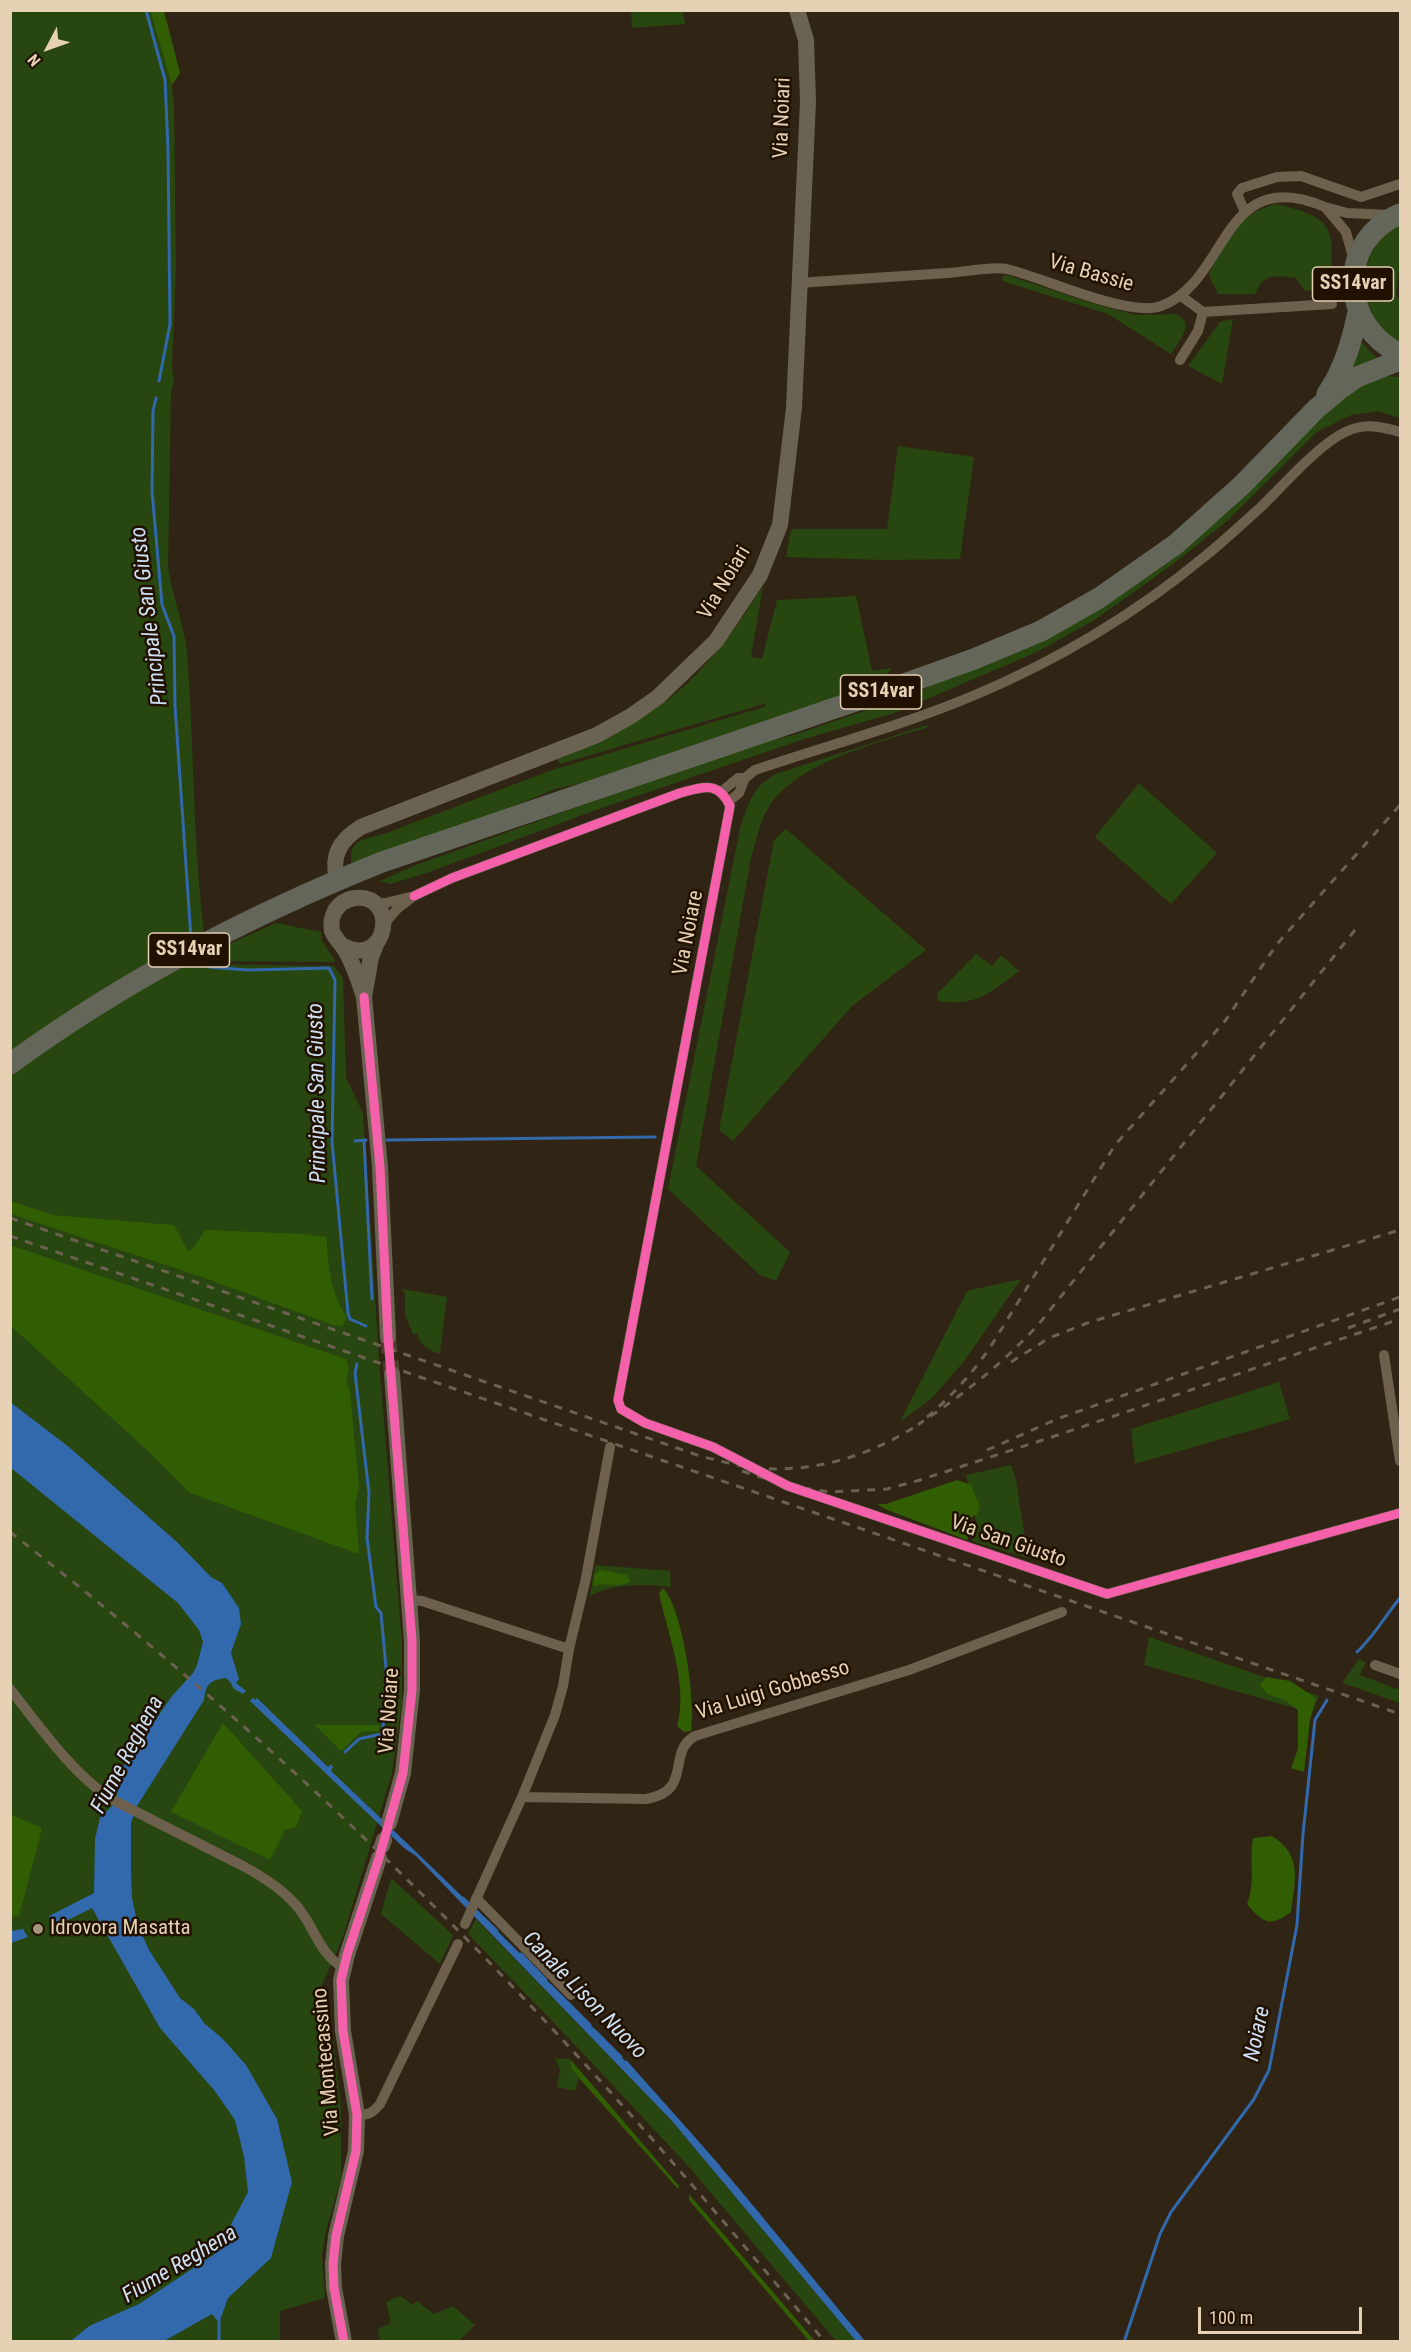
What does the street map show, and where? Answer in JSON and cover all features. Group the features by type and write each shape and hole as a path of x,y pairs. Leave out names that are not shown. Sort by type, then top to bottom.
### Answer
{"highway":[{"name":"SS14var","path":"1398,215 1381,225 1361,251 1355,266 1353,289 1358,312 1372,334 1384,345 1401,354"},
{"name":"SS14var","path":"1316,409 1334,383 1344,363 1352,343 1358,312"},
{"name":"SS14var","path":"10,1064 97,1005 205,941 307,892 382,862 879,693 974,659 1041,631 1099,598 1176,544 1242,485 1316,409 1357,377 1401,360"}],"street":[{"name":"Via Noiari","path":"339,906 335,871 337,850 350,834 360,827 597,735 631,716 658,697 716,641 760,575 780,525 794,408 808,102 806,40 797,10"},
{"path":"1245,212 1237,194 1242,188 1277,177 1301,177 1361,197 1401,184"},
{"name":"Via Bassie","path":"798,283 1005,269 1071,291 1135,307 1159,307 1181,296 1234,222 1257,204 1291,196 1347,213 1398,215"},
{"path":"1325,207 1346,232 1355,266"},
{"path":"1181,296 1203,312 1332,304"},
{"path":"1180,360 1198,330 1203,312"},
{"path":"384,924 398,908 414,896 452,878 680,793 705,787 718,789 728,802 739,793 746,778 756,770 936,710 1036,667 1113,625 1172,583 1262,506 1308,460 1331,441 1355,428 1381,426 1401,432"},
{"path":"721,792 738,778 746,778"},
{"name":"Via Noiare","path":"619,1406 728,823 730,806 728,802"},
{"path":"337,879 359,897 375,904 383,916 384,930 377,942 369,967 364,997"},
{"path":"375,904 414,896"},
{"path":"359,897 350,898 339,906 332,916 331,925 354,968 364,997 380,1167 388,1337"},
{"path":"343,946 357,951 371,947 377,942"},
{"path":"1384,1355 1401,1461"},
{"name":"Via Noiare","path":"344,1968 403,1773 411,1712 412,1641 392,1374"},
{"name":"Via San Giusto","path":"619,1406 624,1412 645,1423 713,1447 788,1486 1107,1594 1401,1513"},
{"path":"465,1924 522,1797 555,1715 586,1578 610,1447"},
{"path":"408,1600 422,1601 569,1649"},
{"name":"Via Luigi Gobbesso","path":"522,1797 646,1799 663,1795 674,1783 685,1744 695,1736 909,1670 1062,1612"},
{"path":"1375,1665 1401,1674"},
{"name":"Via Montecassino","path":"10,1689 76,1769 93,1786 111,1799 266,1879 295,1904 324,1950 336,1964 344,1968 341,1994 343,2031 357,2115 356,2151 336,2236 333,2264 334,2288 344,2342"},
{"path":"476,1900 571,1995"},
{"path":"357,2115 367,2115 375,2111 380,2104 458,1944"}],"green space":[{"path":"11,11 150,11 172,85 174,105 176,267 168,567 187,652 196,844 208,959 209,953 276,923 321,932 322,941 336,962 209,961 209,964 334,966 343,978 346,1078 363,1113 380,1372 402,1643 402,1702 392,1773 343,1937 320,1990 333,2038 341,2110 341,2178 326,2231 322,2255 325,2298 280,2311 280,2341 11,2342"},
{"path":"150,11 164,11 180,73 172,85"},
{"path":"631,11 683,11 685,24 632,28"},
{"path":"1276,204 1311,215 1321,221 1328,230 1332,253 1330,289 1305,291 1296,278 1276,276 1262,282 1255,294 1218,294 1209,275 1227,240 1246,218"},
{"path":"1400,224 1400,264 1396,292 1400,303 1400,344 1381,330 1364,298 1365,266 1377,243 1391,229"},
{"path":"1007,275 1135,315 1175,314 1181,317 1186,327 1182,338 1171,354 1108,314 1002,281 1003,276"},
{"path":"1233,319 1222,384 1188,366 1220,322"},
{"path":"1359,340 1379,360 1343,379"},
{"path":"1386,376 1400,377 1400,418 1378,411 1351,415 1317,432 1226,522 1173,564 1096,619 1037,652 894,713 801,740 596,810 432,871 391,884 380,881 416,865 752,744 794,735 917,693 1194,540 1231,509 1336,401 1357,387"},
{"path":"898,446 974,457 960,559 885,560 786,557 791,529 887,529"},
{"path":"763,586 751,657 762,659 777,600 856,596 872,671 892,668 879,683 608,777 555,789 353,868 352,852 354,847 363,840 549,771 764,707 767,703 560,764 557,759 632,723 672,697 702,669"},
{"path":"927,725 928,727 839,756 797,779 780,793 767,810 751,858 696,1166 790,1252 776,1281 760,1275 668,1189 741,824 757,789 776,774"},
{"path":"1139,783 1217,853 1171,904 1095,837"},
{"path":"786,829 926,950 852,1006 733,1141 719,1130 774,840"},
{"path":"976,954 992,966 1001,955 1019,971 991,992 973,1000 938,1001 937,994"},
{"path":"11,1201 52,1215 173,1225 189,1251 205,1230 327,1237 331,1278 337,1299 347,1317 342,1326 333,1325 196,1275 11,1214"},
{"path":"10,1245 346,1359 349,1370 346,1381 350,1392 359,1487 355,1503 359,1554 190,1493 147,1450 11,1326"},
{"path":"1021,1279 965,1360 933,1397 900,1422 967,1291"},
{"path":"402,1289 447,1297 440,1354 425,1347 417,1334 413,1334 405,1314 405,1293"},
{"path":"1279,1382 1290,1419 1135,1464 1131,1429"},
{"path":"1011,1465 1016,1480 1028,1558 972,1541 976,1522 966,1475"},
{"path":"957,1480 971,1485 980,1507 977,1514 967,1520 970,1526 967,1540 877,1504 886,1504"},
{"path":"595,1565 670,1571 671,1587 650,1585 619,1587 590,1596"},
{"path":"600,1570 627,1575 630,1582 621,1585 594,1586 594,1575"},
{"path":"663,1588 677,1615 682,1635 692,1699 691,1731 684,1732 677,1726 680,1710 679,1677 659,1593"},
{"path":"1149,1637 1319,1696 1312,1713 1144,1665"},
{"path":"1359,1659 1366,1662 1360,1675 1400,1690 1400,1703 1342,1683"},
{"path":"1266,1677 1290,1681 1316,1698 1310,1720 1304,1772 1291,1768 1298,1749 1298,1710 1285,1700 1267,1694 1260,1685"},
{"path":"223,1723 302,1811 296,1827 285,1830 270,1860 171,1812"},
{"path":"315,1725 379,1725 379,1731 361,1732 341,1751"},
{"path":"11,1815 42,1828 19,1916 11,1917"},
{"path":"1272,1836 1289,1852 1293,1860 1295,1879 1291,1912 1278,1920 1267,1921 1258,1916 1247,1904 1252,1880 1253,1838"},
{"path":"391,1878 453,1935 440,1964 381,1914"},
{"path":"476,1919 672,2121 856,2341 836,2341 690,2168 468,1934"},
{"path":"555,2058 570,2059 571,2068 579,2078 575,2091 557,2087 560,2069"},
{"path":"570,2059 679,2186 678,2189 579,2078 571,2068"},
{"path":"689,2194 815,2341 809,2341 689,2200"},
{"path":"400,2296 413,2305 417,2301 434,2314 453,2306 475,2325 459,2341 380,2341 378,2329 391,2323 386,2302"}],"water":[{"path":"10,1402 69,1447 177,1542 211,1577 222,1583 239,1608 241,1624 231,1653 239,1679 236,1683 246,1691 243,1694 233,1688 226,1678 210,1684 204,1700 137,1806 131,1823 132,1898 138,1926 149,1950 180,1998 194,2009 205,2024 223,2039 246,2065 277,2119 292,2182 271,2258 228,2298 219,2323 212,2314 164,2341 71,2341 89,2326 139,2304 216,2253 248,2192 244,2157 235,2120 214,2090 160,2028 92,1908 54,1927 49,1916 94,1893 95,1839 100,1818 111,1807 117,1796 116,1777 172,1696 193,1673 203,1642 199,1630 178,1603 11,1468"},
{"path":"253,1698 255,1700 257,1698 328,1767 331,1764 333,1767 331,1771 490,1924 606,2041 701,2144 865,2341 856,2341 672,2121 416,1856 404,1848 250,1701"},
{"path":"23,1929 28,1937 11,1943 11,1931"}],"waterway":[{"name":"Principale San Giusto","path":"146,10 165,80 168,148 170,324 159,381"},
{"name":"Principale San Giusto","path":"156,398 153,411 152,491 162,605 174,636 175,706 191,938"},
{"name":"Principale San Giusto","path":"209,967 248,970 329,968 335,980 332,1142 348,1313 350,1319 366,1326"},
{"path":"387,1140 655,1137"},
{"path":"364,1140 372,1299"},
{"path":"355,1141 366,1140"},
{"name":"Principale San Giusto","path":"345,1752 359,1739 381,1734 383,1731 386,1668 381,1613 376,1607 367,1538 369,1493 355,1373 357,1364"},
{"name":"Noiare","path":"1357,1652 1400,1598"},
{"name":"Noiare","path":"1124,2342 1160,2234 1171,2212 1254,2099 1269,2070 1297,1925 1303,1834 1315,1720 1327,1700"},
{"name":"Canale Lison Nuovo","path":"463,1898 497,1931"},
{"name":"Canale Lison Nuovo","path":"521,1954 546,1980"},
{"name":"Canale Lison Nuovo","path":"550,1985 590,2025"},
{"name":"Canale Lison Nuovo","path":"594,2030 621,2057"},
{"name":"Canale Lison Nuovo","path":"626,2062 719,2167"},
{"path":"219,2319 219,2342"}],"tunnel":[{"path":"388,1337 392,1374"}],"railway":[{"path":"1355,930 1038,1325 982,1378 919,1424 958,1388 991,1346 1115,1145 1225,1021 1277,944 1400,805"},
{"path":"10,1218 703,1457 731,1464 771,1469 816,1466 880,1446 919,1424"},
{"path":"1011,1362 1049,1338 1090,1322 1400,1230"},
{"path":"10,1236 1400,1714"},
{"path":"987,1450 1057,1419 1400,1297"},
{"path":"1348,1328 1400,1309"},
{"path":"742,1471 788,1486 831,1492 887,1489 1058,1435 1400,1319"},
{"path":"10,1532 85,1591 230,1715 371,1844 439,1911 506,1979 604,2085 825,2342"}],"cycle path":[{"path":"414,896 452,878 680,793 703,788 715,789 730,806 618,1400 621,1409 645,1423 713,1447 788,1486 1107,1594 1400,1513"},
{"path":"344,2342 334,2288 333,2264 336,2236 356,2151 357,2115 343,2031 341,1980 403,1773 412,1690 412,1641 388,1337 380,1167 364,997"}],"place":[{"name":"Idrovora Masatta","path":"38,1929"}],"water label":[{"name":"Fiume Reghena","path":"128,1755"},
{"name":"Fiume Reghena","path":"180,2265"}]}
